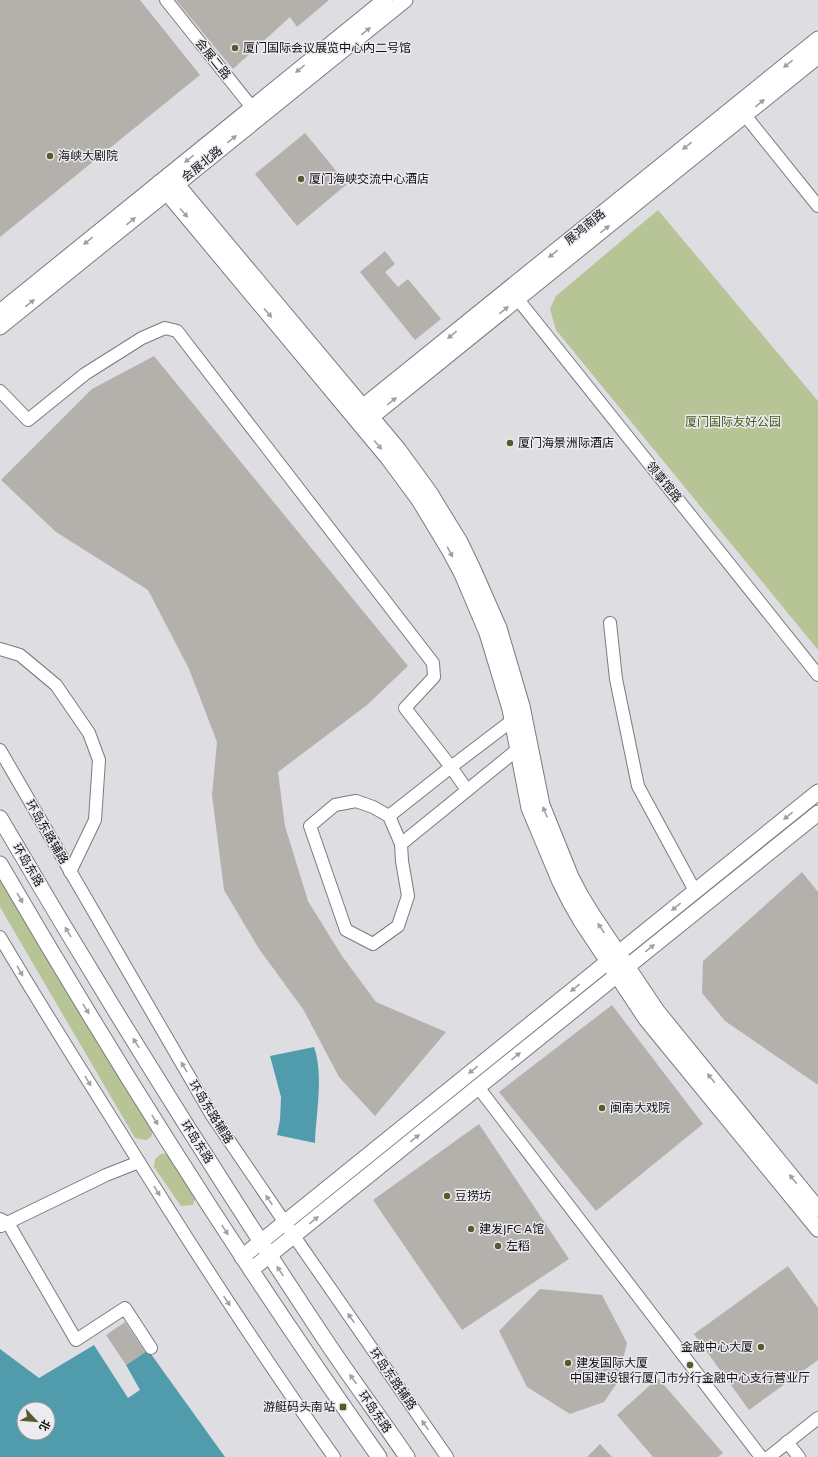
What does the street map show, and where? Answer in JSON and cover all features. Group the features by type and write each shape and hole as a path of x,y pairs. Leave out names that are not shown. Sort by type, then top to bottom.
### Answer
{"main road":[{"name":"会展北路","path":"0,327 168,184 256,112 385,0"},
{"name":"会展北路","path":"256,112 405,0"},
{"name":"展鸿南路","path":"362,416 741,110 818,39"},
{"name":"展鸿南路","path":"741,110 818,56"},
{"name":"会展北路","path":"0,312 168,184"},
{"path":"168,184 362,416 388,458 419,500 455,561 487,633 518,716 524,744 542,805 563,858 581,896 622,971 646,1019 818,1229"},
{"path":"242,1257 818,792"},
{"path":"251,1270 818,813"},
{"name":"环岛东路","path":"0,818 98,983 189,1130 323,1336 407,1457"},
{"name":"环岛东路","path":"0,864 65,975 242,1257 330,1388 379,1457"},
{"path":"622,971 657,1011 818,1209"}],"street":[{"name":"会展二路","path":"166,0 256,112"},
{"path":"741,110 818,206"},
{"name":"领事馆路","path":"514,294 818,676"},
{"path":"0,391 28,420 85,374 142,338 165,328 177,331 433,663 434,677 405,708 467,790"},
{"path":"610,623 616,679 638,786 695,891"},
{"path":"0,648 20,655 56,685 88,733 99,760 95,820 70,872"},
{"path":"389,816 518,716"},
{"path":"401,844 524,744"},
{"name":"环岛东路辅路","path":"0,750 211,1114 284,1222 448,1457"},
{"path":"356,801 373,807 389,816 401,844 402,861 408,896 398,926 373,944 346,930 310,826 335,805 356,801"},
{"path":"0,937 33,994 225,1298 334,1457"},
{"path":"478,1087 761,1457"},
{"path":"139,1162 106,1175 2,1223 76,1340 125,1308 151,1348"},
{"path":"769,1457 818,1418"},
{"path":"787,1442 799,1457"}],"green space":[{"name":"厦门国际友好公园","path":"658,210 818,401 818,650 556,330 550,309 556,296"},
{"path":"0,866 154,1128 151,1137 146,1140 135,1138 0,907"},
{"path":"169,1153 196,1196 193,1205 181,1206 154,1167 155,1159 161,1154"}],"water":[{"path":"314,1047 319,1070 319,1094 315,1143 277,1135 280,1120 281,1097 270,1056"},
{"path":"94,1345 128,1398 140,1390 126,1365 148,1350 225,1457 0,1457 0,1349 39,1378"}],"building":[{"name":"海峡大剧院","path":"0,0 140,0 200,75 0,237"},
{"name":"厦门国际会议展览中心内二号馆","path":"176,0 329,0 297,27 290,17 233,69"},
{"name":"厦门海峡交流中心酒店","path":"305,133 347,184 297,226 255,174"},
{"path":"385,251 395,264 385,272 398,287 408,279 441,319 415,340 360,272"},
{"path":"154,356 408,666 367,705 278,772 285,826 308,901 342,956 376,1002 446,1032 375,1116 339,1077 303,1009 259,949 224,890 212,795 217,742 189,669 148,590 56,532 1,480 92,389"},
{"path":"802,872 818,892 818,1085 725,1021 702,993 703,961"},
{"name":"闽南大戏院","path":"612,1005 703,1124 596,1211 499,1092"},
{"name":"建发JFC A馆","path":"479,1124 569,1259 462,1330 373,1200"},
{"name":"金融中心大厦","path":"788,1266 818,1308 818,1360 749,1410 694,1334"},
{"name":"建发国际大厦","path":"540,1289 602,1295 627,1343 617,1383 604,1402 570,1414 527,1387 499,1331"},
{"path":"125,1322 145,1352 126,1365 106,1335"},
{"path":"658,1378 723,1453 718,1457 653,1457 617,1415"},
{"path":"600,1444 612,1457 587,1457"}],"place":[{"name":"厦门国际会议展览中心内二号馆","path":"235,48"},
{"name":"海峡大剧院","path":"50,156"},
{"name":"厦门海峡交流中心酒店","path":"301,179"},
{"name":"厦门海景洲际酒店","path":"510,443"},
{"name":"闽南大戏院","path":"602,1108"},
{"name":"豆捞坊","path":"447,1196"},
{"name":"建发JFC A馆","path":"471,1229"},
{"name":"左稻","path":"498,1246"},
{"name":"金融中心大厦","path":"761,1347"},
{"name":"建发国际大厦","path":"568,1363"},
{"name":"中国建设银行厦门市分行金融中心支行营业厅","path":"690,1365"},
{"name":"游艇码头南站","path":"343,1407"}]}
